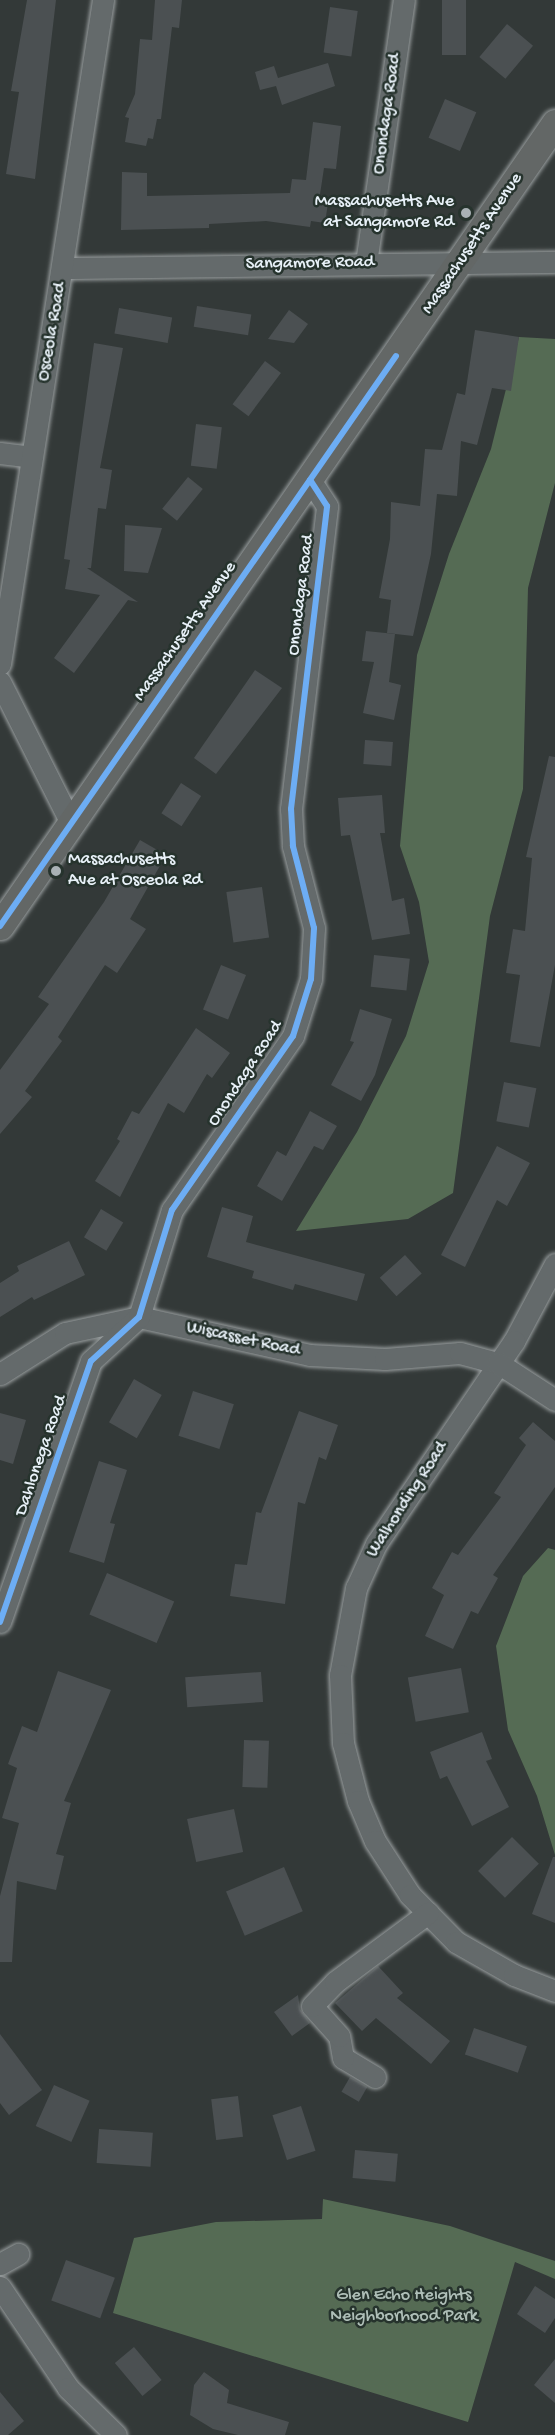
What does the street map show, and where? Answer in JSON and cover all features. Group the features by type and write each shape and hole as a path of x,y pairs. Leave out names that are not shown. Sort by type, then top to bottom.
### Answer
{"main road":[{"name":"Massachusetts Avenue","path":"0,926 555,123"}],"street":[{"name":"Osceola Road","path":"0,664 64,268 103,0"},
{"name":"Onondaga Road","path":"366,263 404,0"},
{"name":"Sangamore Road","path":"64,268 555,262"},
{"path":"0,453 32,457"},
{"name":"Onondaga Road","path":"139,1317 172,1210 293,1036 311,979 314,928 293,846 291,809 327,506 310,480"},
{"path":"0,681 71,823"},
{"name":"Walhonding Road","path":"555,1264 498,1363 375,1544 356,1588 343,1642 344,1743 358,1801 375,1841 410,1895 456,1942 514,1976 555,1991"},
{"name":"Wiscasset Road","path":"0,1374 65,1334 139,1317 309,1355 386,1359 460,1353 498,1363 555,1400"},
{"name":"Dahlonega Road","path":"0,1622 91,1361 139,1317"},
{"path":"375,2077 344,2058 339,2036 312,2006 335,1982 428,1913"},
{"path":"0,2287 68,2388 116,2435"}],"green space":[{"path":"519,337 555,339 555,483 528,588 523,789 490,916 453,1193 408,1219 296,1231 357,1132 406,1036 429,962 419,902 400,846 417,655 449,554 491,449"},
{"path":"548,1548 555,1550 555,1855 537,1796 508,1730 496,1646 523,1576"},
{"name":"Glen Echo Heights Neighborhood Park","path":"323,2199 450,2226 555,2261 555,2279 515,2262 468,2422 113,2313 134,2238 216,2222 322,2219"}],"building":[{"path":"27,0 56,0 35,179 6,174 19,92 11,91"},
{"path":"155,0 182,0 179,28 172,27 161,119 157,119 153,139 148,138 146,146 125,142 129,118 125,117 135,94 140,39 152,40"},
{"path":"442,0 466,0 466,55 442,55"},
{"path":"330,7 358,11 351,56 324,53"},
{"path":"507,24 533,46 505,79 479,57"},
{"path":"328,63 335,86 282,105 276,86 260,90 255,72 274,66 278,78"},
{"path":"445,99 476,112 460,151 429,138"},
{"path":"313,122 341,126 336,169 324,168 319,201 328,203 325,223 311,221 310,227 266,221 209,224 209,228 121,230 122,172 147,173 147,196 290,193 292,179 306,180"},
{"path":"197,306 251,315 248,335 194,327"},
{"path":"119,308 172,317 168,343 114,334"},
{"path":"289,310 308,324 294,343 268,339"},
{"path":"475,330 519,337 511,391 492,388 477,445 461,441 457,496 437,494 431,554 413,636 387,633 391,600 379,598 390,539 391,502 420,506 425,449 442,450 457,393 465,395"},
{"path":"94,343 123,348 100,468 112,470 106,509 98,508 91,568 87,568 138,602 128,600 74,673 54,658 100,595 65,589 70,560 64,559"},
{"path":"265,361 281,373 248,416 233,404"},
{"path":"196,424 222,427 217,469 191,466"},
{"path":"188,477 203,489 177,521 162,509"},
{"path":"125,525 162,528 148,573 124,571"},
{"path":"366,631 395,634 389,682 401,685 394,720 363,713 374,662 362,661"},
{"path":"255,670 282,688 216,774 194,758"},
{"path":"365,740 393,742 391,766 363,764"},
{"path":"549,756 555,757 555,965 540,1047 510,1042 520,975 506,973 513,929 525,931 532,858 526,857"},
{"path":"181,783 201,796 182,826 161,813"},
{"path":"382,795 385,833 380,833 392,901 404,898 410,934 372,940 350,835 341,836 338,798"},
{"path":"140,840 166,855 130,919 146,929 117,973 105,965 58,1037 62,1041 25,1091 32,1097 0,1134 0,1070 49,1004 38,997 104,902"},
{"path":"262,887 269,938 233,943 226,892"},
{"path":"374,955 410,959 406,991 371,987"},
{"path":"221,965 246,975 228,1020 203,1010"},
{"path":"360,1009 392,1019 375,1075 361,1101 331,1085 354,1042 350,1041"},
{"path":"196,1028 230,1053 212,1078 207,1074 184,1113 168,1103 120,1197 95,1181 120,1141 117,1139 132,1111 139,1114"},
{"path":"504,1082 536,1088 529,1128 496,1121"},
{"path":"310,1111 337,1126 323,1150 314,1146 282,1201 257,1186 277,1151 286,1156"},
{"path":"497,1146 530,1163 507,1206 497,1200 465,1267 441,1255"},
{"path":"222,1207 253,1216 246,1242 365,1274 357,1301 295,1284 293,1290 252,1278 254,1271 207,1257"},
{"path":"101,1209 123,1222 106,1251 84,1237"},
{"path":"69,1241 85,1275 34,1300 32,1297 0,1317 0,1283 19,1271 17,1266"},
{"path":"405,1255 422,1274 396,1296 380,1278"},
{"path":"134,1379 162,1395 137,1438 109,1422"},
{"path":"193,1391 234,1404 219,1449 178,1436"},
{"path":"299,1411 338,1425 326,1460 319,1457 305,1504 298,1502 285,1604 230,1596 235,1564 247,1565 256,1512 261,1513"},
{"path":"0,1413 26,1420 13,1464 0,1460"},
{"path":"533,1422 555,1441 555,1487 493,1575 498,1578 478,1614 471,1611 453,1649 425,1636 444,1595 432,1588 452,1552 458,1555 501,1497 494,1493 526,1445 519,1438"},
{"path":"99,1461 127,1470 110,1523 115,1524 104,1563 69,1552"},
{"path":"107,1573 174,1602 157,1643 89,1614"},
{"path":"461,1668 469,1712 416,1722 408,1677"},
{"path":"58,1671 111,1690 64,1801 71,1803 56,1854 64,1856 56,1890 17,1881 12,1962 0,1962 0,1896 19,1823 2,1818 17,1768 8,1764 22,1726 37,1732"},
{"path":"261,1672 263,1702 187,1707 185,1677"},
{"path":"482,1732 492,1759 486,1761 509,1807 472,1826 447,1776 440,1779 430,1752"},
{"path":"244,1740 269,1741 267,1788 242,1787"},
{"path":"234,1809 243,1852 196,1862 187,1819"},
{"path":"512,1837 539,1864 505,1898 478,1871"},
{"path":"553,1857 555,1857 555,1923 532,1914"},
{"path":"284,1867 303,1911 245,1936 226,1892"},
{"path":"378,1966 403,1993 397,1998 450,2041 431,2064 376,2018 362,2031 335,2003"},
{"path":"298,1995 300,2009 310,2023 292,2036 274,2012"},
{"path":"474,2028 527,2046 518,2073 465,2054"},
{"path":"0,2034 42,2090 9,2115 0,2103"},
{"path":"350,2077 367,2087 359,2102 342,2092"},
{"path":"54,2085 90,2101 71,2142 36,2126"},
{"path":"238,2096 243,2137 216,2140 211,2099"},
{"path":"301,2106 316,2151 287,2160 272,2115"},
{"path":"99,2129 153,2133 150,2167 97,2163"},
{"path":"355,2150 398,2154 395,2182 353,2178"},
{"path":"66,2260 115,2278 100,2318 51,2300"},
{"path":"535,2286 555,2299 555,2318 545,2333 517,2314"},
{"path":"134,2347 162,2380 142,2396 115,2363"},
{"path":"555,2359 555,2403 534,2385"},
{"path":"204,2372 229,2390 227,2403 289,2422 285,2435 238,2435 213,2429 190,2415 194,2385"},
{"path":"0,2392 24,2421 8,2435 0,2435"}],"cycle path":[{"path":"0,926 396,356"},
{"path":"0,1622 91,1361 139,1317 172,1210 293,1036 311,979 314,928 293,846 291,809 327,506 310,480"}],"place":[{"name":"Massachusetts Ave at Sangamore Rd","path":"466,213"},
{"name":"Massachusetts Ave at Osceola Rd","path":"56,871"}]}
